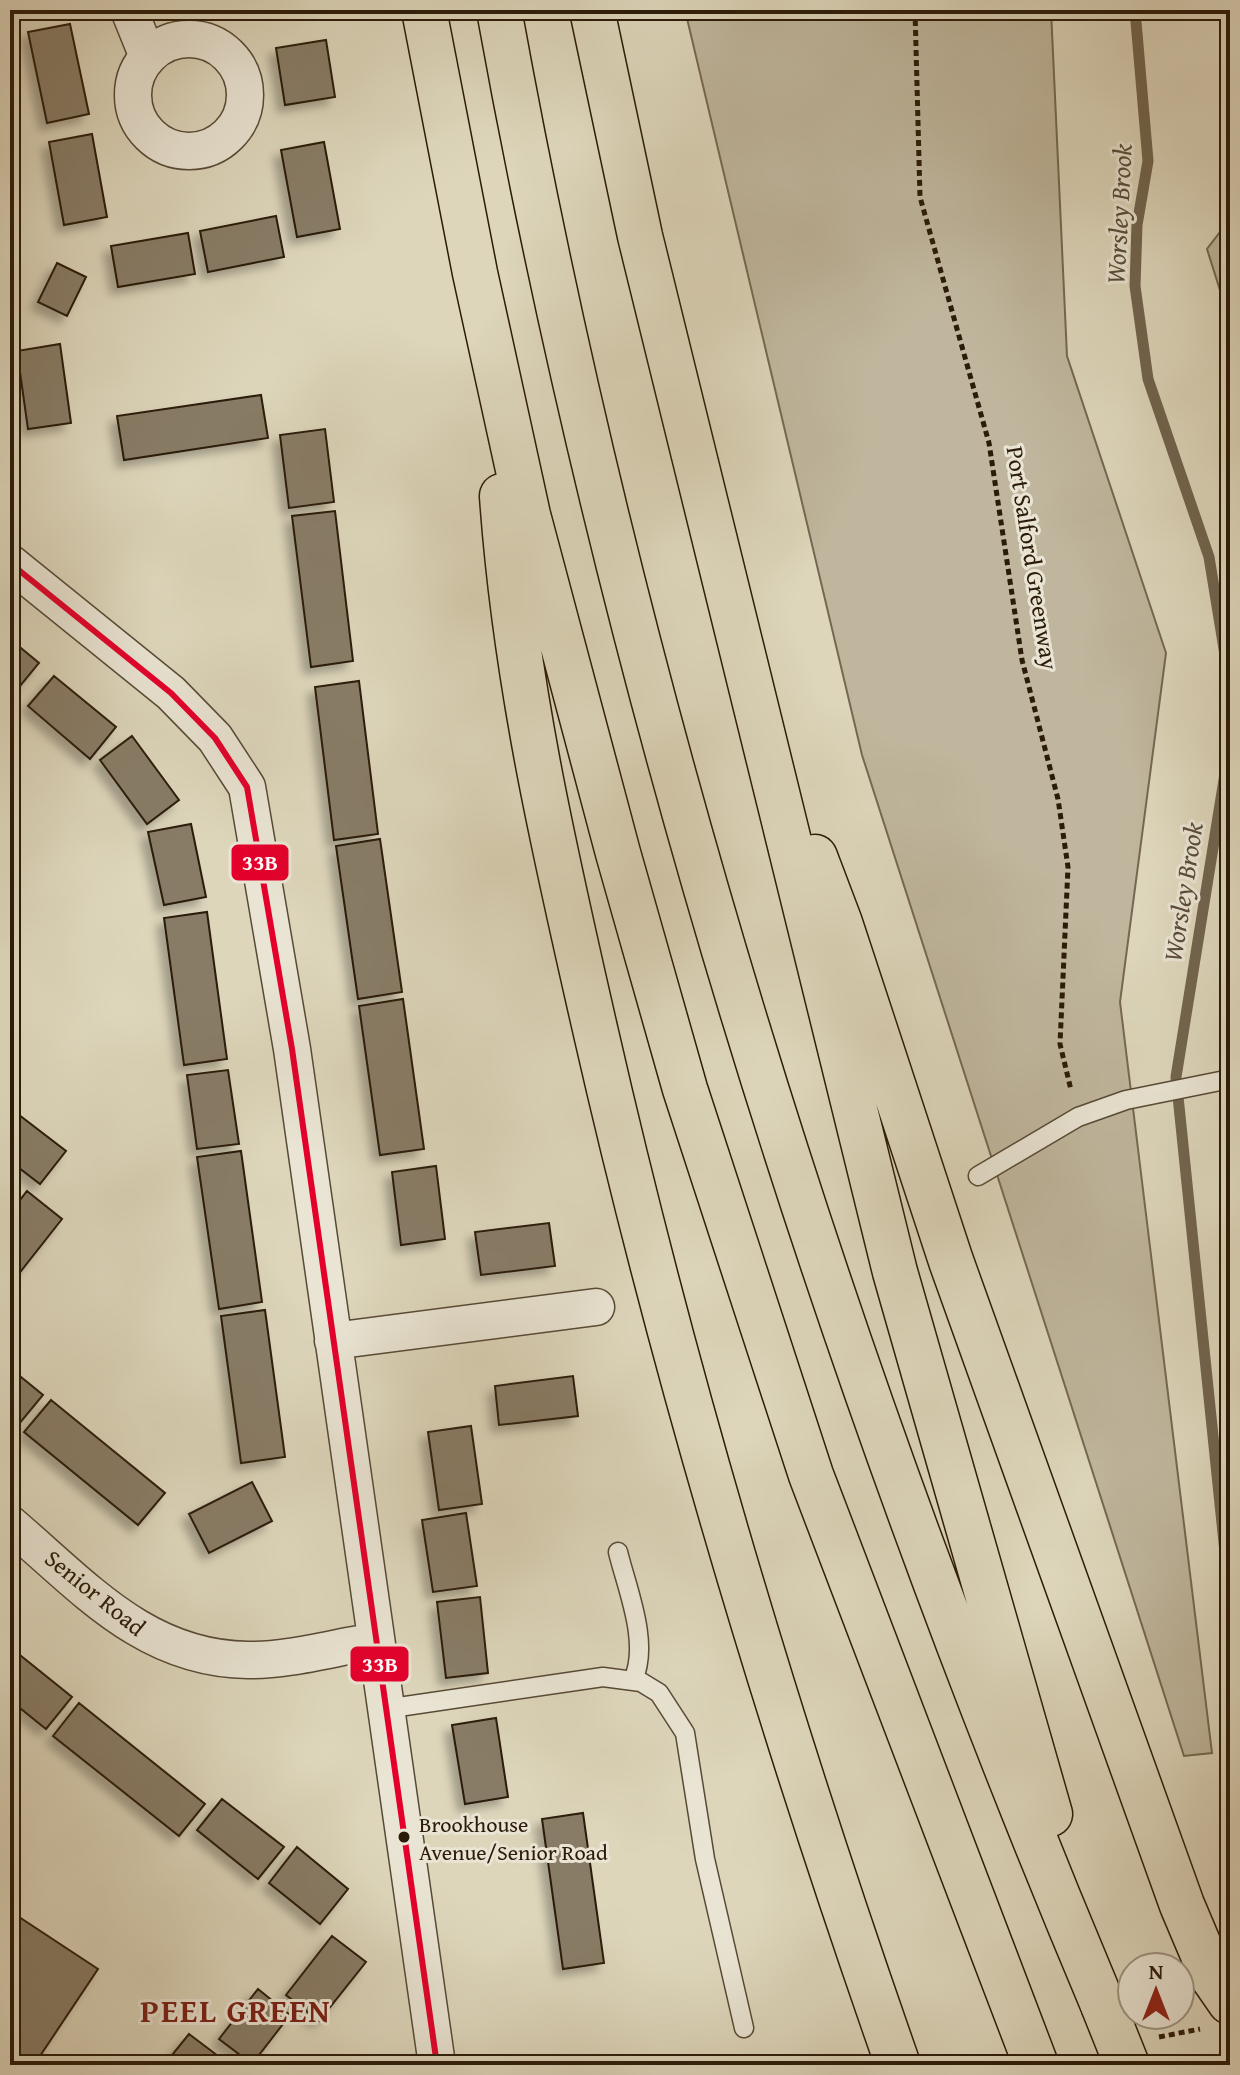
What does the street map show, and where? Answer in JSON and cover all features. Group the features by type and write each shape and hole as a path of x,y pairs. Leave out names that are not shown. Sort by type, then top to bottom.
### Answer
{"highway":[{"path":"424,10 532,530 685,1089 811,1475 1031,2051"},
{"path":"499,10 603,499 689,832 760,1069 831,1288 937,1592 1021,1812 1127,2065"},
{"path":"592,10 640,236 895,1272 1103,2005"},
{"path":"492,349 518,660 557,861 628,1171 670,1344 752,1627 820,1844 898,2065"},
{"path":"759,713 840,923 951,1261 1182,1905 1199,1951 1227,1998"}],"street":[{"path":"129,10 148,57"},
{"path":"10,563 171,693 215,738 247,787 287,1018 437,2065"},
{"path":"333,1341 596,1307"},
{"name":"Senior Road","path":"10,1524 128,1624 155,1640 181,1650 250,1661 376,1641"}],"lane":[{"path":"978,1176 1078,1117 1126,1100 1228,1080"},
{"path":"618,1552 639,1647 638,1669 633,1680"},
{"path":"385,1709 603,1677 633,1680 659,1693 685,1733 705,1859 744,2028"}],"path":[{"name":"Port Salford Greenway","path":"915,10 920,197 989,443 1022,660 1058,799 1068,867 1060,1044 1078,1117"}],"shaded area":[{"path":"685,10 1051,10 1067,356 1166,653 1120,1002 1212,1753 1184,1756 862,755"},
{"path":"1230,219 1230,322 1207,249"}],"building":[{"path":"70,24 89,114 47,123 28,32"},
{"path":"326,40 335,97 285,105 276,48"},
{"path":"92,134 107,217 64,225 49,142"},
{"path":"324,142 340,229 297,237 281,150"},
{"path":"276,216 284,257 208,272 200,231"},
{"path":"188,233 195,274 118,287 111,246"},
{"path":"57,263 86,277 67,316 38,302"},
{"path":"60,344 71,423 28,429 17,351"},
{"path":"261,395 268,438 124,460 117,416"},
{"path":"325,429 334,502 289,508 280,435"},
{"path":"335,511 353,661 311,667 292,516"},
{"path":"10,639 39,663 11,697 10,696"},
{"path":"54,676 116,727 90,759 28,706"},
{"path":"359,681 378,834 334,840 315,687"},
{"path":"132,736 179,800 147,824 100,760"},
{"path":"191,824 206,897 164,905 148,832"},
{"path":"380,839 402,992 358,999 336,846"},
{"path":"207,912 227,1059 184,1065 164,918"},
{"path":"403,999 424,1149 380,1155 359,1006"},
{"path":"228,1070 239,1144 197,1149 187,1075"},
{"path":"10,1108 66,1151 40,1184 10,1161"},
{"path":"241,1151 262,1302 219,1309 197,1157"},
{"path":"436,1166 445,1239 401,1245 392,1172"},
{"path":"27,1191 62,1219 10,1285 10,1213"},
{"path":"549,1223 555,1266 481,1275 475,1232"},
{"path":"265,1310 285,1457 241,1463 221,1316"},
{"path":"10,1368 43,1395 14,1430 10,1426"},
{"path":"573,1376 578,1416 499,1425 495,1386"},
{"path":"51,1400 165,1493 138,1525 24,1432"},
{"path":"471,1426 482,1504 439,1510 428,1432"},
{"path":"252,1482 272,1521 209,1553 189,1514"},
{"path":"466,1513 477,1586 433,1592 422,1520"},
{"path":"480,1597 488,1673 446,1678 437,1602"},
{"path":"10,1647 72,1697 46,1729 10,1700"},
{"path":"79,1703 205,1804 179,1836 53,1736"},
{"path":"496,1718 508,1797 465,1804 452,1725"},
{"path":"222,1799 284,1847 258,1879 197,1830"},
{"path":"583,1813 604,1963 563,1969 542,1819"},
{"path":"297,1847 348,1889 320,1924 269,1883"},
{"path":"10,1911 98,1969 34,2065 10,2065"},
{"path":"332,1936 366,1962 319,2021 286,1995"},
{"path":"258,1989 290,2015 252,2064 219,2039"},
{"path":"189,2034 222,2059 218,2065 164,2065"}],"waterway":[{"name":"Worsley Brook","path":"1135,10 1148,161 1137,225 1135,286 1148,379 1209,557 1226,661 1228,755 1176,1077 1230,1601"}],"transit line":[{"name":"33B","path":"10,563 171,693 215,738 247,787 292,1049 437,2065"}],"place":[{"name":"Brookhouse Avenue/Senior Road","path":"404,1837"}],"district":[{"name":"PEEL GREEN","path":"236,2011"}]}
